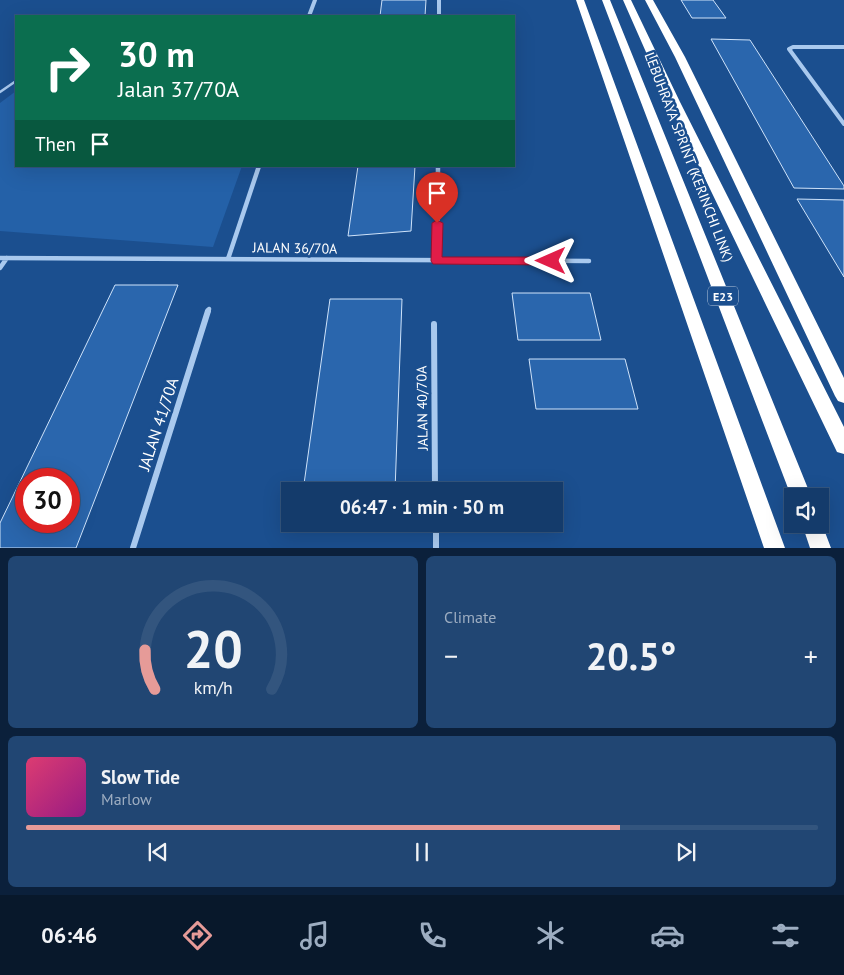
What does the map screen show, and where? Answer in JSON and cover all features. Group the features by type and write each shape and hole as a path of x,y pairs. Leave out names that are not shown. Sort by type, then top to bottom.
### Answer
{"highway":[{"path":"580,0 775,548"},
{"name":"LEBUHRAYA SPRINT (KERINCHI LINK)","path":"606,0 798,488"},
{"name":"LEBUHRAYA SPRINT (KERINCHI LINK)","path":"627,0 674,102 844,446"},
{"path":"650,0 680,57 844,396"},
{"path":"816,533 822,548"}],"street":[{"path":"309,15 315,0"},
{"path":"439,0 439,15"},
{"path":"844,47 792,47 789,49 844,124"},
{"path":"228,259 259,167"},
{"path":"437,261 438,167"},
{"name":"JALAN 36/70A","path":"0,258 589,261"},
{"path":"0,268 7,258"},
{"name":"JALAN 41/70A","path":"133,548 209,308"},
{"name":"JALAN 40/70A","path":"434,324 435,482"},
{"path":"436,532 436,548"}],"lane":[{"path":"0,92 15,81"}],"shaded area":[{"path":"15,92 15,167 242,167 213,247 0,231 0,103"}],"building":[{"path":"382,0 426,0 425,15 380,15"},
{"path":"681,0 713,0 726,18 692,18"},
{"path":"711,39 750,40 844,186 844,189 794,188"},
{"path":"358,167 415,167 411,231 348,236"},
{"path":"797,199 844,200 844,277"},
{"path":"115,285 178,285 76,548 0,548 0,523 15,492 15,533 80,533 80,468 27,468"},
{"path":"512,293 590,293 601,340 518,340"},
{"path":"330,299 402,299 395,482 304,482"},
{"path":"529,359 625,359 638,409 536,409"}],"route":[{"path":"437,223 437,261 551,261"}]}
